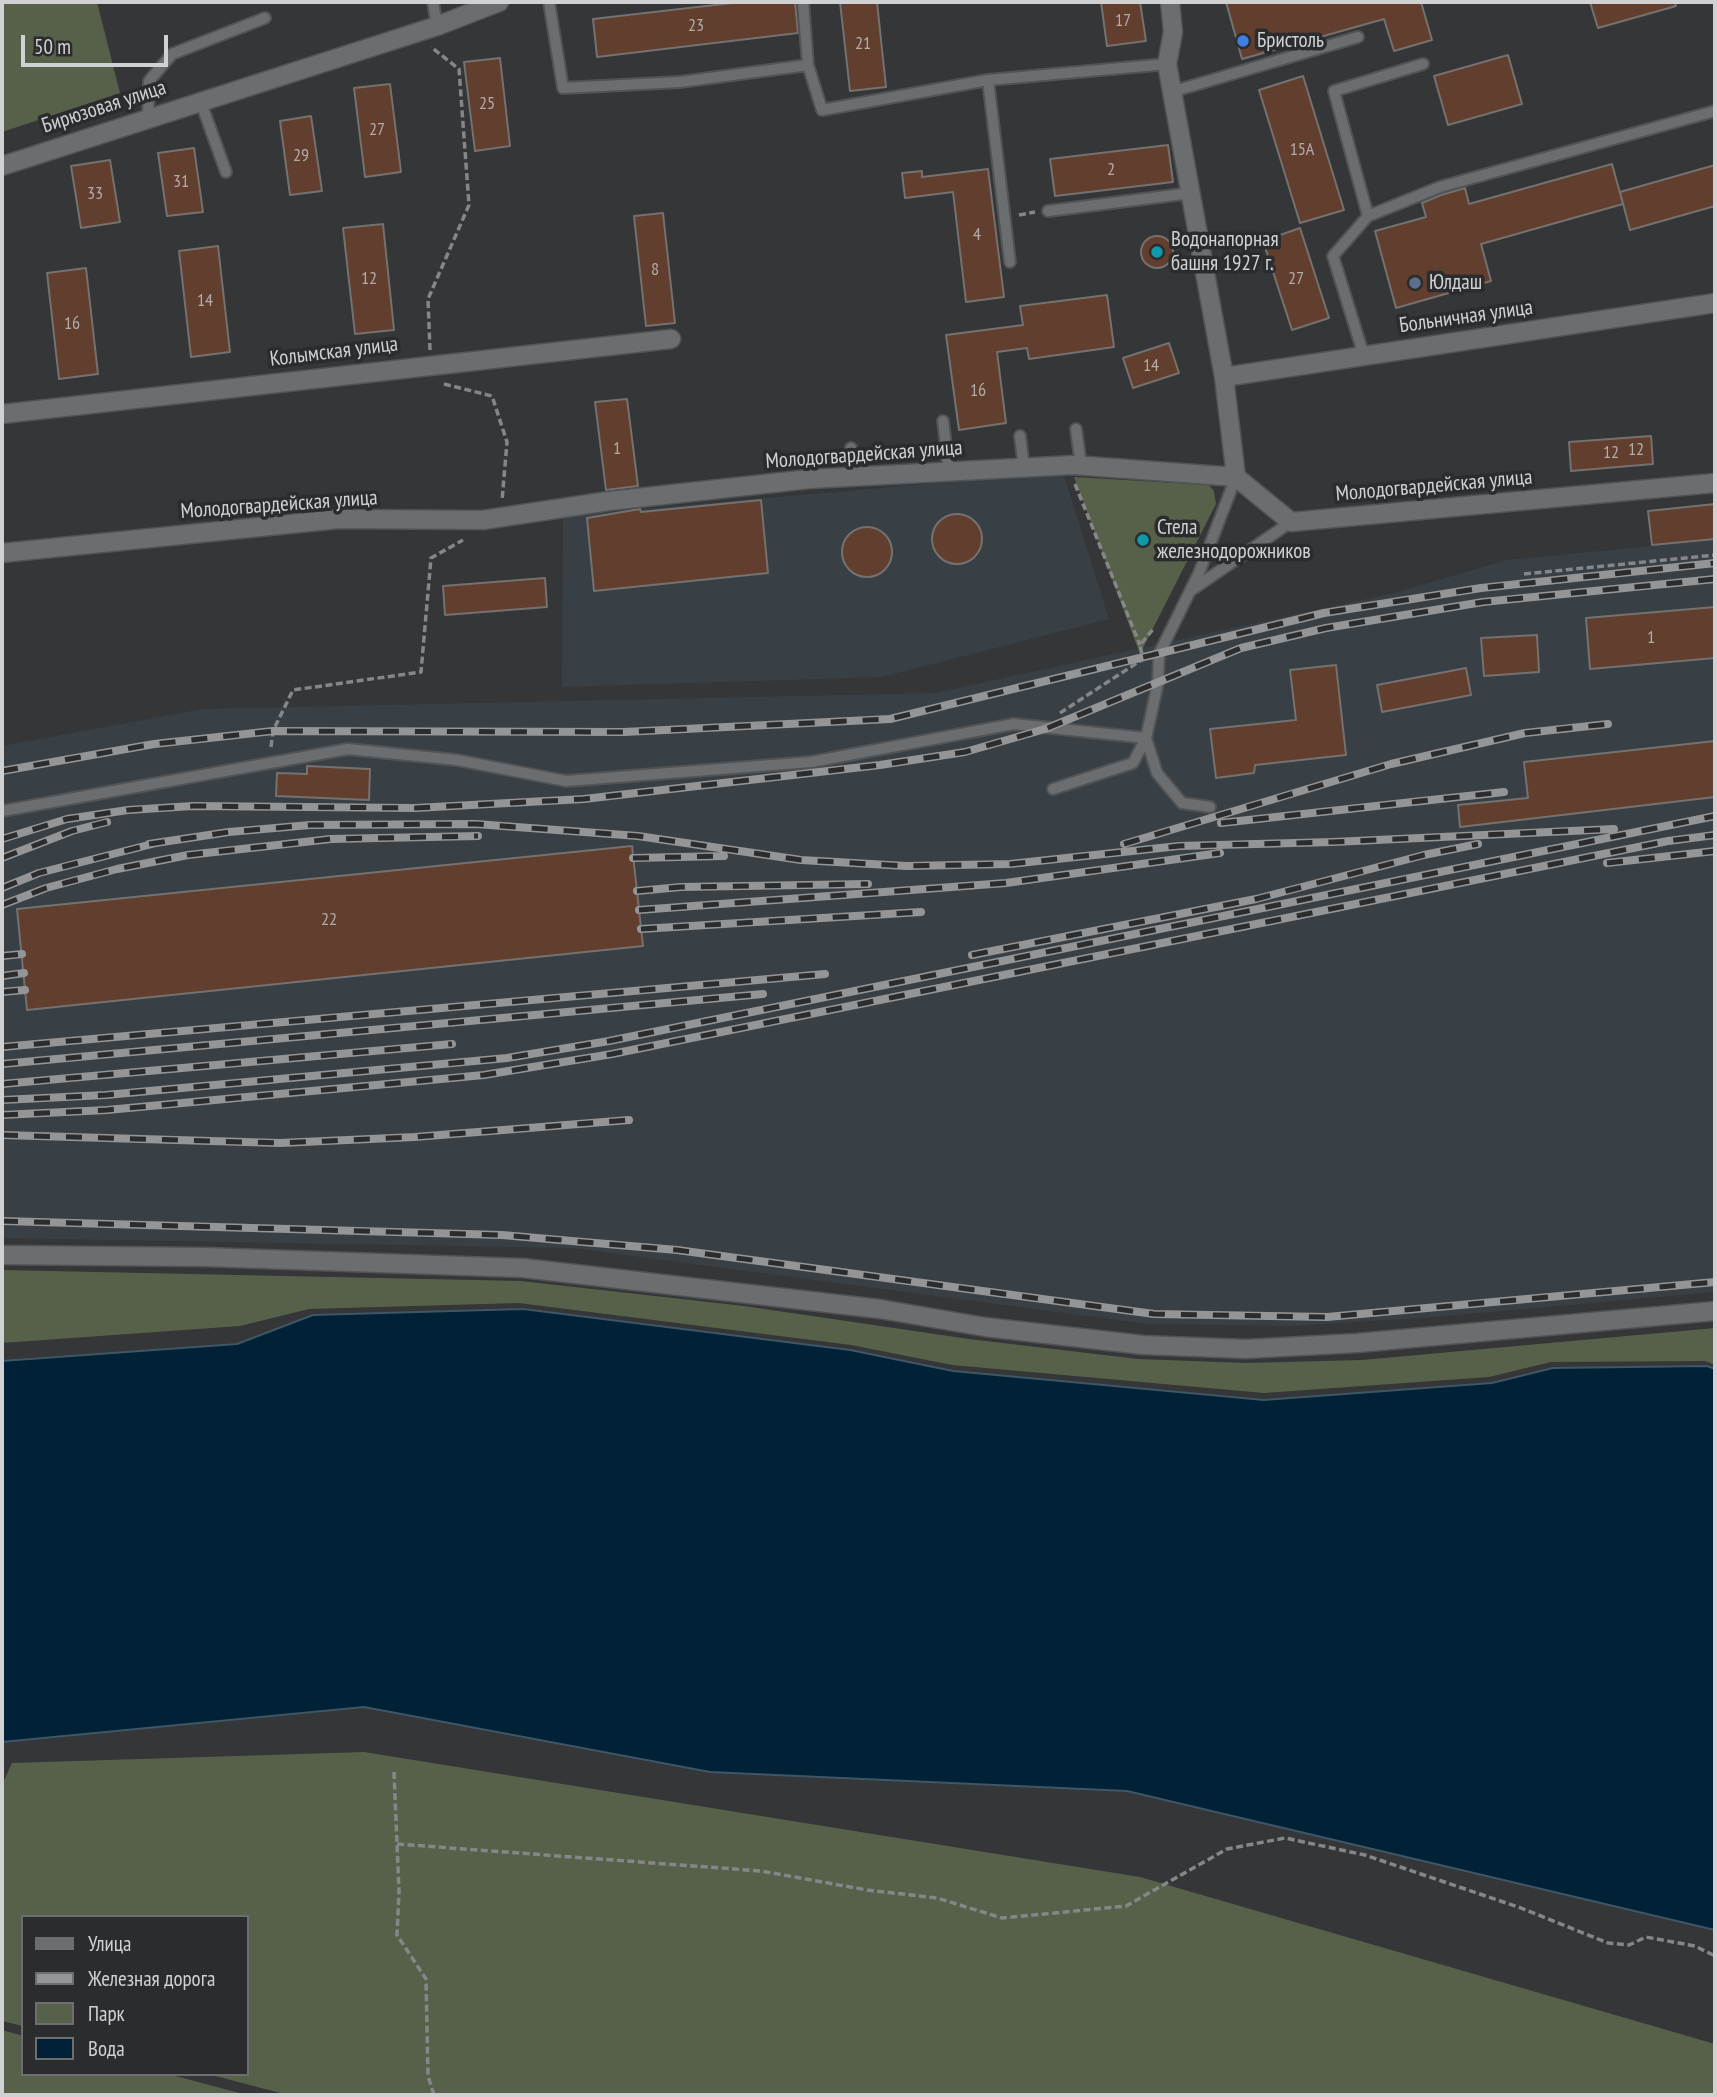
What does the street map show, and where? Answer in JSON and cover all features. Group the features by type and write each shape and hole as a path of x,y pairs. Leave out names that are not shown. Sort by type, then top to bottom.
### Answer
{"street":[{"name":"Бирюзовая улица","path":"2,166 200,100 437,26 499,2"},
{"path":"1170,2 1173,32 1167,64 1224,377 1236,477 1292,522"},
{"name":"Больничная улица","path":"1224,377 1715,303"},
{"name":"Колымская улица","path":"2,414 671,338"},
{"name":"Молодогвардейская улица","path":"2,553 339,519 483,520 623,500 855,476 1074,466 1236,477"},
{"name":"Молодогвардейская улица","path":"1292,522 1711,479"},
{"path":"2,1255 205,1257 523,1268 880,1309 985,1327 1143,1345 1246,1349 1371,1342 1715,1311"}],"lane":[{"path":"433,2 437,26"},
{"path":"550,2 563,89 680,82 808,65"},
{"path":"803,2 808,65 822,110 988,80 1167,64"},
{"path":"148,117 149,81 172,54 265,18"},
{"path":"1171,92 1358,37"},
{"path":"1368,216 1334,91 1423,64"},
{"path":"988,80 1010,262"},
{"path":"200,100 226,172"},
{"path":"1364,356 1333,256 1368,216 1440,187 1715,111"},
{"path":"1048,211 1191,193"},
{"path":"943,421 949,471"},
{"path":"1074,466 1076,429"},
{"path":"1020,436 1024,468"},
{"path":"851,448 855,476"},
{"path":"1053,789 1133,763 1146,738 1158,683 1159,654 1190,590 1236,477"},
{"path":"1190,590 1292,522"},
{"path":"2,811 348,749 457,760 566,781 811,762 1014,724 1146,738"},
{"path":"1146,738 1157,774 1182,803 1210,807"}],"path":[{"path":"430,46 459,69 469,205 428,299 433,381 492,396 507,442 500,517"},
{"path":"1004,216 1048,211"},
{"path":"1037,728 1143,659 1074,466"},
{"path":"269,762 273,731 293,690 421,672 431,558 466,538"},
{"path":"1524,575 1715,555"},
{"path":"1140,645 1155,627"},
{"path":"394,1772 397,1935 426,1979 428,2076 434,2095"},
{"path":"397,1844 761,1871 867,1890 937,1898 1002,1917 1126,1906 1227,1849 1285,1838 1365,1855 1521,1908 1608,1943 1629,1945 1646,1937 1695,1946 1715,1956"}],"shaded area":[{"path":"1063,472 1109,619 882,677 562,687 563,516"},
{"path":"1715,540 1715,1292 1434,1317 1293,1326 1148,1324 572,1248 2,1238 2,746 203,709 935,693 1394,593 1507,560"}],"green space":[{"path":"2,2 97,2 120,93 2,132"},
{"path":"1074,477 1209,485 1214,491 1216,504 1140,654"},
{"path":"2,1270 521,1281 744,1306 969,1339 1138,1359 1246,1363 1362,1360 1715,1328 1715,1365 1705,1361 1551,1362 1489,1377 1264,1393 952,1365 851,1345 519,1303 309,1309 240,1326 2,1343"},
{"path":"364,1752 1140,1877 1715,2044 1715,2095 288,2095 216,2076 248,2076 248,1915 21,1915 21,2026 2,2021 2,1785 12,1763"},
{"path":"2,2030 21,2035 21,2076 176,2076 247,2095 2,2095"}],"water":[{"path":"523,1309 850,1350 953,1371 1264,1400 1492,1383 1553,1368 1707,1366 1715,1369 1715,1930 1127,1791 710,1772 364,1707 2,1742 2,1361 237,1344 313,1315"}],"building":[{"path":"741,2 795,2 798,33 597,57 593,19"},
{"path":"840,2 877,2 886,87 850,91"},
{"path":"1101,2 1140,2 1146,41 1107,46"},
{"path":"1226,2 1421,2 1432,40 1394,51 1384,19 1242,59"},
{"path":"1590,2 1675,2 1676,6 1598,28"},
{"path":"1508,55 1522,104 1448,125 1434,76"},
{"path":"500,58 510,146 475,151 464,62"},
{"path":"1303,76 1344,210 1300,223 1259,90"},
{"path":"390,84 401,172 365,177 354,88"},
{"path":"311,116 322,191 290,195 280,121"},
{"path":"1168,145 1173,182 1055,196 1050,159"},
{"path":"194,148 203,212 167,216 158,153"},
{"path":"110,160 120,222 81,228 71,166"},
{"path":"1612,164 1623,204 1481,244 1491,281 1396,308 1375,231 1426,217 1422,203 1465,188 1469,204"},
{"path":"1715,165 1715,206 1630,230 1620,192"},
{"path":"988,169 1004,297 966,302 953,192 905,198 902,173 922,171 922,177"},
{"path":"663,213 675,323 646,326 634,216"},
{"path":"383,224 394,330 355,334 343,228"},
{"path":"1300,228 1329,318 1292,330 1263,241"},
{"name":"Водонапорная башня 1927 г.","path":"1157,236 1169,240 1173,252 1169,264 1157,268 1145,264 1141,252 1145,240"},
{"path":"218,246 230,352 191,357 179,251"},
{"path":"86,268 98,374 59,379 47,273"},
{"path":"1107,295 1114,347 1029,359 1027,348 997,352 1006,423 959,430 946,335 1023,325 1020,306"},
{"path":"1169,343 1179,373 1133,388 1123,358"},
{"path":"627,399 638,486 606,490 595,402"},
{"path":"1651,436 1653,464 1571,471 1569,442"},
{"path":"761,500 768,573 594,591 587,518 640,509 641,512"},
{"path":"1715,504 1715,539 1652,545 1648,511"},
{"path":"957,514 974,522 982,539 974,556 957,564 940,556 932,539 940,522"},
{"path":"867,527 885,534 892,552 885,570 867,577 849,570 842,552 849,534"},
{"path":"545,578 547,607 445,615 443,586"},
{"path":"1715,607 1715,658 1590,669 1586,618"},
{"path":"1537,635 1539,672 1484,676 1481,638"},
{"path":"1336,665 1346,755 1255,765 1254,773 1216,778 1210,729 1296,720 1290,670"},
{"path":"1466,668 1471,695 1382,712 1377,685"},
{"path":"1715,741 1715,797 1460,827 1458,805 1528,798 1524,762"},
{"path":"307,766 370,769 369,800 276,796 277,773 307,774"},
{"path":"632,846 643,946 27,1010 17,909"}],"railway":[{"path":"2,771 154,744 273,731 624,732 890,719 1324,613 1481,588 1715,563"},
{"path":"2,839 67,819 128,810 193,806 415,808 584,799 880,765 965,752 1045,729 1241,648 1326,628 1483,602 1715,579"},
{"path":"1124,844 1391,764 1525,733 1608,724"},
{"path":"1221,823 1504,792"},
{"path":"2,1100 106,1095 507,1058 609,1041 1715,816"},
{"path":"2,858 72,831 107,822"},
{"path":"149,844 229,832 310,825 476,824 638,836 801,860 906,866 1010,864 1179,846 1614,829"},
{"path":"2,1115 107,1110 484,1075 612,1054 1668,841 1715,835"},
{"path":"2,905 46,888 117,869 188,855 331,839 478,836"},
{"path":"2,888 39,873 156,843"},
{"path":"972,955 1256,899 1424,855 1478,844"},
{"path":"1607,863 1715,851"},
{"path":"639,910 1006,883 1220,853"},
{"path":"633,858 724,856"},
{"path":"637,891 681,887 868,884"},
{"path":"641,929 921,912"},
{"path":"2,956 22,954"},
{"path":"2,976 24,973"},
{"path":"2,1047 825,974"},
{"path":"2,992 25,990"},
{"path":"2,1064 763,994"},
{"path":"2,1084 452,1044"},
{"path":"2,1135 280,1143 415,1137 629,1120"},
{"path":"2,1221 502,1235 677,1250 1154,1314 1327,1317 1715,1282"}],"place":[{"name":"Бристоль","path":"1243,41"},
{"name":"Водонапорная башня 1927 г.","path":"1157,252"},
{"name":"Юлдаш","path":"1415,283"},
{"name":"Стела железнодорожников","path":"1143,540"}]}
